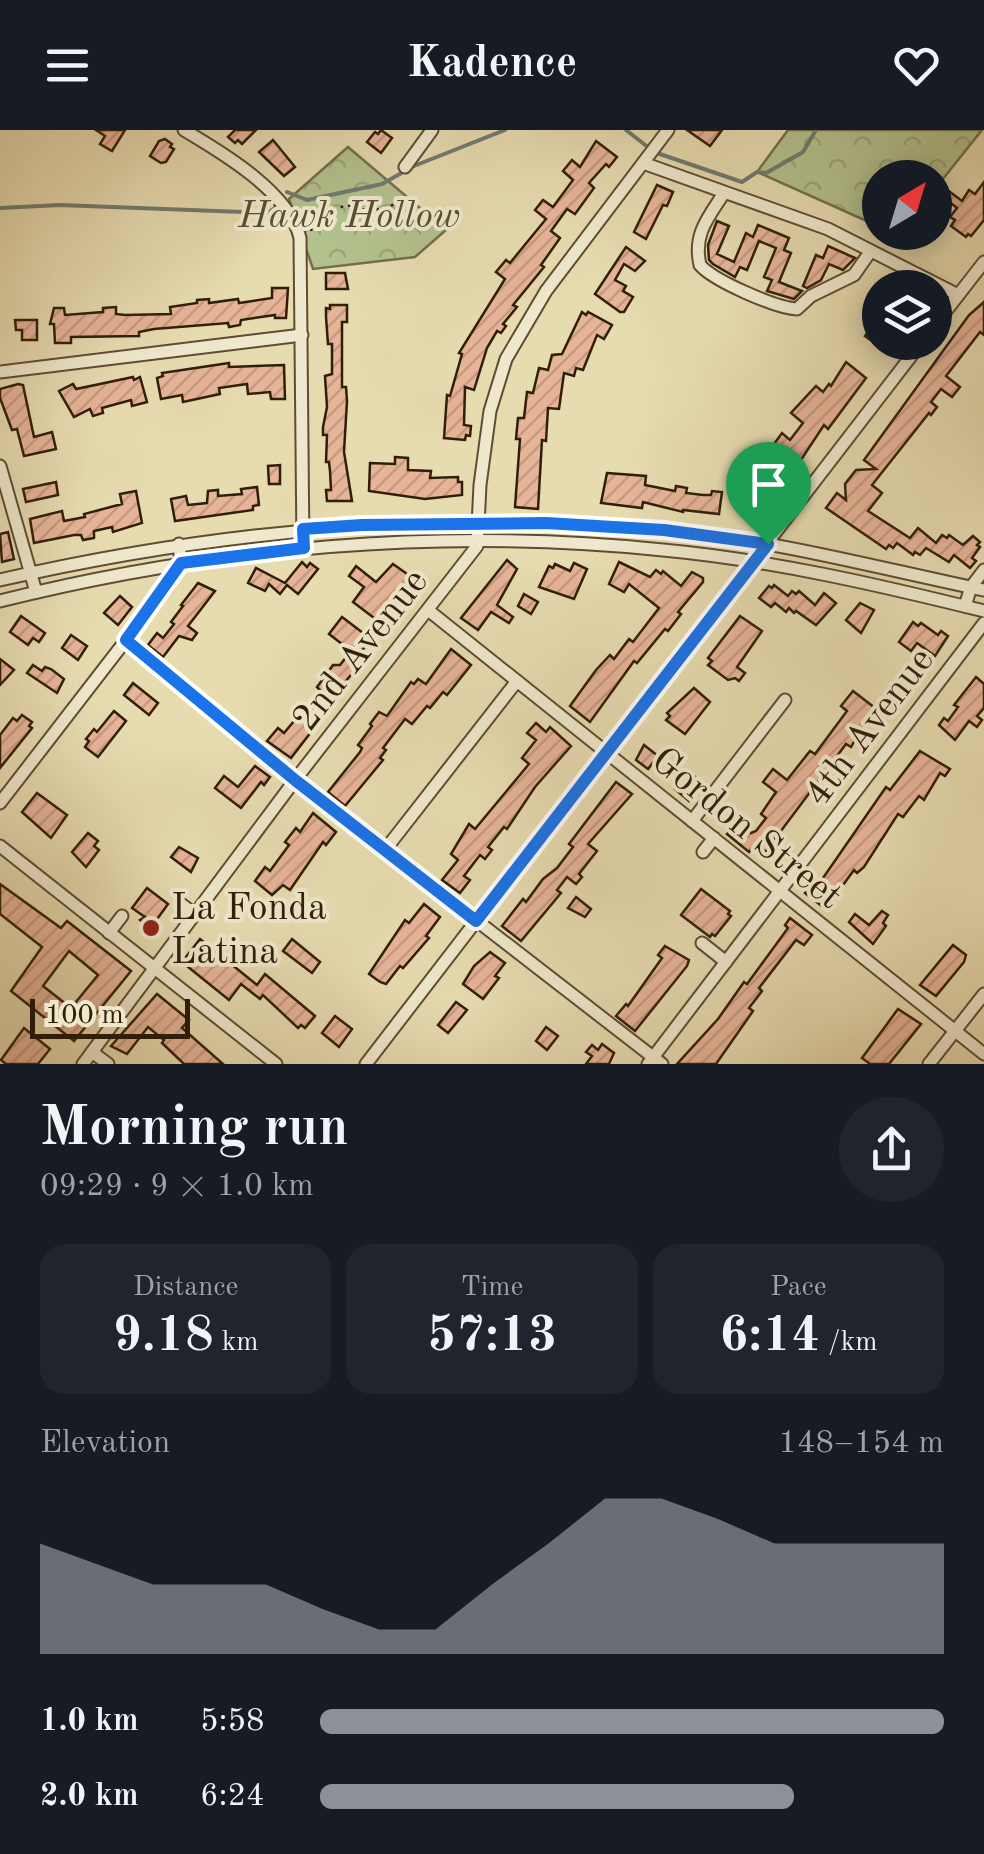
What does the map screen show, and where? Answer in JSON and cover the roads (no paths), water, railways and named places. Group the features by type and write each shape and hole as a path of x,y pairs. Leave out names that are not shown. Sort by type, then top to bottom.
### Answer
{"street":[{"path":"184,130 262,184 287,208 299,232 304,548"},
{"path":"404,167 432,130"},
{"path":"480,541 480,485 496,383 533,310 668,130"},
{"path":"650,155 724,193 828,229 958,295"},
{"path":"724,193 699,232 696,242 700,265 714,276 776,304 797,309 810,296 854,276 870,252"},
{"path":"952,303 984,262"},
{"path":"0,372 302,335"},
{"path":"366,1064 908,360"},
{"path":"0,466 36,592"},
{"path":"0,580 179,544 303,529 480,522 664,530 768,544 977,589"},
{"path":"0,601 181,563 304,548 480,541 642,548 755,562 984,611"},
{"name":"2nd Avenue","path":"82,1064 480,541"},
{"path":"0,803 166,588 181,563 179,544"},
{"path":"966,606 984,570"},
{"name":"Gordon Street","path":"428,610 984,1054"},
{"name":"4th Avenue","path":"654,1062 984,623"},
{"path":"126,640 295,780 654,1062"},
{"path":"386,850 517,681"},
{"path":"692,821 785,700"},
{"path":"703,852 714,838"},
{"path":"0,846 276,1064"},
{"path":"181,904 196,916"},
{"path":"109,932 122,916"},
{"path":"702,944 726,962"},
{"path":"929,1064 984,994"},
{"path":"92,1052 108,1064"}],"waterway":[{"path":"287,192 307,200 382,184 414,166 505,130"},
{"path":"626,130 649,148"},
{"path":"657,153 742,182 803,152 816,130"},
{"path":"0,208 60,205 268,213 275,208"}],"place":[{"name":"La Fonda Latina","path":"151,928"}],"park label":[{"name":"Hawk Hollow","path":"349,214"}]}
